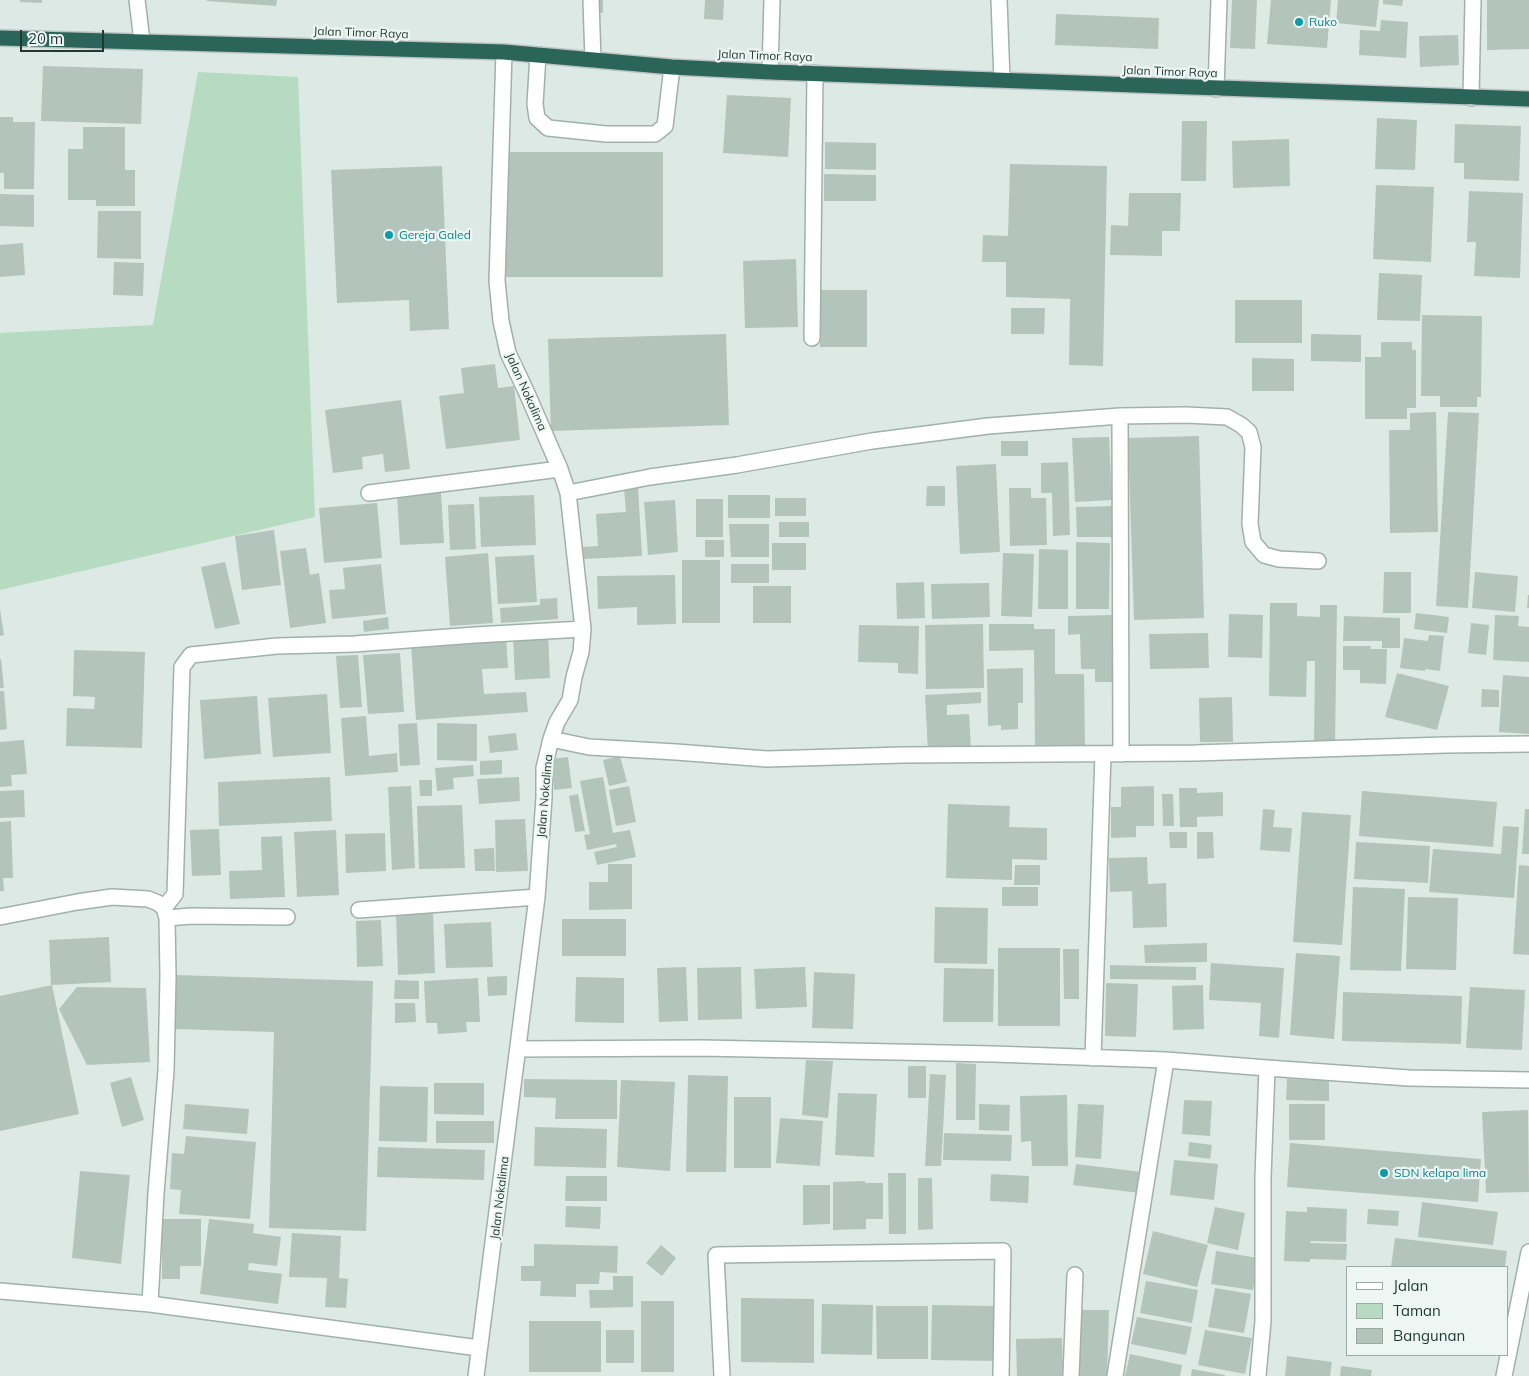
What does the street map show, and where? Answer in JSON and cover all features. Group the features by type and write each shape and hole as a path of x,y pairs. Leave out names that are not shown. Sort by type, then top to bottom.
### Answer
{"highway":[{"name":"Jalan Timor Raya","path":"0,38 504,52 672,67 770,72 1529,99"}],"street":[{"path":"137,0 142,41"},
{"path":"592,0 593,60"},
{"path":"770,72 772,0"},
{"path":"999,0 1002,80"},
{"path":"1216,89 1219,0"},
{"path":"1471,98 1473,0"},
{"name":"Jalan Nokalima","path":"476,1376 536,897 544,798 544,768 557,722 570,700 581,652 582,629 568,493 560,469 508,354 501,321 497,280 504,52"},
{"path":"538,55 535,104 538,118 548,128 606,134 655,134 665,126 672,67"},
{"path":"812,338 815,73"},
{"path":"568,493 650,477 737,466 872,441 988,426 1120,416 1186,415 1227,417 1249,432 1253,447 1250,524 1253,542 1264,555 1279,559 1318,561"},
{"path":"1120,416 1121,754"},
{"path":"369,493 560,469"},
{"path":"150,1304 156,1193 166,1071 168,976 165,913 175,894 182,667 191,654 277,646 354,644 475,634 582,629"},
{"path":"551,739 589,747 767,759 903,755 1121,754 1529,744"},
{"path":"1094,1058 1103,754"},
{"path":"0,917 112,897 148,899 158,903 165,913 191,916 287,918"},
{"path":"359,910 536,897"},
{"path":"518,1049 702,1048 993,1054 1166,1060 1409,1078 1529,1080"},
{"path":"1114,1376 1166,1060"},
{"path":"1258,1376 1263,1321 1263,1177 1268,1068"},
{"path":"722,1376 716,1255 1003,1252 1001,1376"},
{"path":"1509,1354 1527,1276 1529,1252"},
{"path":"1071,1376 1075,1275"},
{"path":"0,1291 150,1304 479,1348"},
{"path":"1504,1376 1509,1356"}],"green space":[{"path":"198,72 298,77 315,517 0,590 0,333 153,325"}],"building":[{"path":"20,0 42,0 42,3 20,2"},
{"path":"207,0 277,0 276,6"},
{"path":"593,0 603,0 603,13 593,12"},
{"path":"705,0 724,0 723,20 704,19"},
{"path":"1232,0 1257,0 1255,49 1230,48"},
{"name":"Ruko","path":"1271,0 1331,0 1327,48 1267,44"},
{"path":"1338,0 1379,0 1376,27 1336,23"},
{"path":"1383,0 1403,0 1402,6 1383,4"},
{"path":"1487,0 1529,0 1529,49 1487,50"},
{"path":"1056,14 1159,18 1158,49 1055,45"},
{"path":"1381,20 1408,22 1406,58 1359,55 1360,30 1380,31"},
{"path":"1458,35 1459,65 1420,67 1419,36"},
{"path":"43,66 143,69 141,124 41,121"},
{"path":"727,95 791,98 788,157 723,153"},
{"path":"0,117 13,117 13,122 35,122 34,189 4,189 4,173 0,173"},
{"path":"1377,118 1417,120 1415,170 1375,169"},
{"path":"1182,121 1207,121 1206,181 1181,181"},
{"path":"1455,124 1521,126 1519,181 1464,179 1464,163 1454,163"},
{"path":"83,127 125,127 125,170 135,170 135,206 96,206 96,200 68,200 68,149 83,149"},
{"path":"1289,139 1290,186 1233,188 1232,141"},
{"path":"825,142 876,143 876,170 825,169"},
{"path":"505,152 663,152 663,277 505,277"},
{"path":"1010,164 1107,166 1103,366 1069,365 1070,299 1006,297 1006,262 982,262 983,235 1008,236"},
{"name":"Gereja Galed","path":"442,166 449,329 410,331 409,300 337,303 331,170"},
{"path":"824,174 876,175 876,201 824,201"},
{"path":"1376,185 1434,187 1431,262 1373,259"},
{"path":"1469,191 1523,193 1520,278 1474,276 1476,242 1467,242"},
{"path":"1129,193 1181,193 1180,231 1162,231 1162,256 1110,255 1111,225 1128,226"},
{"path":"0,194 34,195 34,227 0,226"},
{"path":"98,211 141,211 141,259 97,258"},
{"path":"23,243 25,275 0,277 0,245"},
{"path":"796,259 798,327 745,328 743,261"},
{"path":"114,262 144,263 143,296 113,295"},
{"path":"1379,273 1422,275 1420,321 1377,320"},
{"path":"820,290 867,290 867,347 820,347"},
{"path":"1235,300 1302,300 1302,343 1235,343"},
{"path":"1011,308 1045,308 1044,334 1011,334"},
{"path":"1422,315 1482,316 1481,397 1477,397 1477,407 1440,407 1440,396 1421,396"},
{"path":"726,334 729,425 551,431 548,339"},
{"path":"1311,334 1361,335 1361,362 1311,361"},
{"path":"1381,342 1412,342 1412,350 1416,350 1416,408 1407,408 1407,419 1365,419 1365,357 1381,357"},
{"path":"1252,358 1294,359 1294,391 1252,391"},
{"path":"495,364 498,388 514,386 520,440 446,449 439,396 464,393 461,368"},
{"path":"401,400 410,469 385,472 383,454 362,457 363,469 333,473 325,410"},
{"path":"1436,412 1438,532 1390,533 1389,430 1410,430 1410,413"},
{"path":"1448,412 1479,413 1468,608 1436,606"},
{"path":"1199,436 1204,618 1134,620 1128,438"},
{"path":"1109,437 1112,500 1075,502 1072,438"},
{"path":"1001,441 1028,441 1028,456 1001,456"},
{"path":"1068,462 1070,535 1053,536 1052,493 1041,493 1041,463"},
{"path":"996,464 1000,552 960,554 956,466"},
{"path":"927,486 945,486 945,506 926,506"},
{"path":"638,487 642,556 584,559 583,547 598,546 596,514 626,512 624,488"},
{"path":"1009,488 1031,488 1031,498 1046,498 1047,545 1010,546"},
{"path":"441,492 444,543 400,545 397,495"},
{"path":"534,495 536,545 481,547 479,497"},
{"path":"728,495 770,495 770,518 728,518"},
{"path":"775,498 806,498 806,516 775,516"},
{"path":"696,499 723,499 723,537 696,537"},
{"path":"675,500 678,552 648,555 644,502"},
{"path":"377,503 382,558 324,563 319,508"},
{"path":"474,504 476,549 450,550 448,505"},
{"path":"1112,506 1113,537 1077,537 1076,507"},
{"path":"779,522 809,522 809,537 779,537"},
{"path":"729,524 769,524 769,557 731,557"},
{"path":"274,530 281,585 242,590 235,536"},
{"path":"705,540 724,540 724,557 705,557"},
{"path":"1076,542 1110,543 1109,609 1076,609"},
{"path":"772,543 806,543 806,570 772,570"},
{"path":"306,548 310,575 319,573 326,623 290,628 280,551"},
{"path":"1039,549 1068,550 1068,609 1038,609"},
{"path":"488,553 493,623 450,626 445,557"},
{"path":"1003,553 1034,554 1032,617 1001,616"},
{"path":"534,555 537,602 498,604 495,557"},
{"path":"682,560 720,560 720,623 682,623"},
{"path":"225,562 240,624 215,629 201,567"},
{"path":"381,564 386,614 332,619 329,590 345,589 343,568"},
{"path":"731,564 769,564 769,583 731,583"},
{"path":"1384,572 1411,572 1411,613 1383,613"},
{"path":"1475,572 1518,576 1515,612 1472,608"},
{"path":"675,575 676,624 637,625 637,607 598,609 597,576"},
{"path":"924,582 925,618 897,619 896,583"},
{"path":"989,583 990,617 932,619 931,584"},
{"path":"753,586 791,586 791,623 753,623"},
{"path":"1528,595 1529,608 1527,608"},
{"path":"557,598 558,619 501,623 500,608 540,605 540,599"},
{"path":"1270,603 1297,603 1297,616 1320,617 1320,605 1337,605 1335,746 1314,745 1315,661 1307,661 1306,697 1269,696"},
{"path":"0,609 4,635 0,636"},
{"path":"1416,613 1449,617 1447,633 1414,629"},
{"path":"1229,614 1263,615 1262,658 1228,657"},
{"path":"1114,615 1115,682 1095,682 1095,669 1081,669 1080,634 1068,635 1068,616"},
{"path":"1495,615 1519,616 1518,626 1529,627 1529,662 1493,660"},
{"path":"1344,616 1400,618 1400,648 1382,648 1382,641 1343,641"},
{"path":"388,617 389,629 364,632 363,621"},
{"path":"1471,623 1489,625 1486,655 1468,653"},
{"path":"983,624 984,688 926,689 925,625"},
{"path":"989,624 1034,624 1034,629 1055,629 1055,674 1084,674 1085,745 1035,746 1034,650 989,651"},
{"path":"859,625 919,626 918,674 898,673 898,663 858,662"},
{"path":"548,633 550,678 515,680 513,635"},
{"path":"1208,633 1209,668 1150,669 1149,634"},
{"path":"1429,635 1444,636 1440,671 1400,668 1404,638 1428,641"},
{"path":"506,637 508,668 482,669 484,694 526,692 528,712 416,720 411,643"},
{"path":"1343,646 1371,646 1370,649 1387,649 1386,684 1360,683 1360,670 1343,670"},
{"path":"74,650 145,652 142,748 66,746 67,708 94,709 95,697 73,696"},
{"path":"400,653 404,712 368,714 363,655"},
{"path":"358,655 362,707 340,708 336,656"},
{"path":"1,659 4,688 0,688"},
{"path":"1023,668 1023,703 1018,703 1018,729 1001,730 1001,725 988,726 987,669"},
{"path":"1397,673 1449,686 1437,730 1385,717"},
{"path":"1503,675 1529,677 1529,734 1499,732"},
{"path":"1482,689 1499,690 1499,707 1481,707"},
{"path":"0,691 4,691 7,729 0,730"},
{"path":"981,692 981,703 947,705 947,715 969,714 971,749 928,752 925,695"},
{"path":"327,694 331,753 273,757 268,698"},
{"path":"257,696 261,754 204,759 200,700"},
{"path":"1232,697 1233,742 1200,742 1199,698"},
{"path":"366,716 369,756 397,753 398,772 345,776 341,718"},
{"path":"417,723 420,765 400,766 398,724"},
{"path":"437,723 477,724 477,761 437,760"},
{"path":"516,733 518,750 490,753 488,736"},
{"path":"24,740 27,774 11,775 12,786 0,787 0,742"},
{"path":"620,756 627,782 609,786 603,760"},
{"path":"568,757 572,788 554,790 551,759"},
{"path":"502,760 502,774 480,775 480,761"},
{"path":"473,765 474,776 453,778 454,789 437,791 435,768"},
{"path":"330,777 332,821 219,826 218,782"},
{"path":"519,777 520,801 479,804 477,779"},
{"path":"603,777 613,833 630,830 636,857 597,865 594,852 617,847 616,844 587,850 584,835 590,834 580,781"},
{"path":"419,780 432,780 432,796 420,796"},
{"path":"411,786 415,868 392,870 388,787"},
{"path":"629,786 636,822 616,826 609,790"},
{"path":"1154,786 1154,826 1136,826 1136,837 1111,838 1111,807 1121,807 1121,787"},
{"path":"1179,788 1197,788 1197,793 1223,792 1223,816 1197,817 1197,827 1180,827"},
{"path":"24,790 25,817 0,818 0,791"},
{"path":"1362,791 1497,802 1493,847 1359,836"},
{"path":"578,794 585,831 575,832 569,796"},
{"path":"1162,794 1173,794 1174,826 1163,826"},
{"path":"948,804 1010,806 1009,827 1047,828 1047,860 1012,859 1012,880 946,878"},
{"path":"462,805 465,868 419,869 417,806"},
{"path":"1263,809 1275,810 1273,827 1292,828 1290,852 1260,850"},
{"path":"1525,809 1529,809 1529,854 1522,854"},
{"path":"1302,812 1351,815 1342,945 1293,942"},
{"path":"525,819 528,871 496,872 495,820"},
{"path":"11,821 13,878 3,878 4,891 0,891 0,822"},
{"path":"1503,826 1519,827 1514,898 1429,892 1433,849 1501,854"},
{"path":"219,829 221,875 192,876 190,830"},
{"path":"336,830 339,895 297,897 294,832"},
{"path":"1169,832 1187,832 1187,848 1170,848"},
{"path":"1197,832 1213,832 1214,858 1197,859"},
{"path":"385,833 386,871 346,873 345,834"},
{"path":"282,836 285,897 230,899 229,871 262,870 261,837"},
{"path":"1356,842 1430,846 1428,883 1354,879"},
{"path":"494,848 495,871 475,871 474,849"},
{"path":"1147,857 1148,884 1166,883 1167,927 1133,928 1132,891 1110,892 1109,858"},
{"path":"608,864 632,864 632,909 589,910 589,882 608,882"},
{"path":"1015,865 1040,865 1040,885 1014,885"},
{"path":"1519,865 1529,866 1529,955 1513,954"},
{"path":"1002,887 1038,887 1038,906 1002,906"},
{"path":"1353,887 1405,889 1401,971 1350,970"},
{"path":"1408,897 1458,898 1456,970 1406,969"},
{"path":"935,907 988,908 987,964 934,963"},
{"path":"433,913 435,973 398,975 396,914"},
{"path":"562,919 626,919 626,956 562,956"},
{"path":"381,920 383,966 357,967 356,921"},
{"path":"491,922 493,967 446,968 444,924"},
{"path":"109,937 111,982 51,985 49,940"},
{"path":"1207,943 1207,962 1145,963 1144,945"},
{"path":"998,948 1060,948 1060,1026 998,1026"},
{"path":"1063,949 1079,949 1079,999 1064,999"},
{"path":"1296,953 1340,956 1334,1039 1290,1035"},
{"path":"1211,963 1284,968 1279,1038 1259,1036 1261,1003 1209,1000"},
{"path":"1110,965 1196,967 1196,980 1110,979"},
{"path":"686,967 688,1021 659,1022 657,968"},
{"path":"741,967 742,1019 698,1020 697,968"},
{"path":"805,967 807,1007 756,1009 754,969"},
{"path":"944,968 994,969 993,1022 943,1022"},
{"path":"814,972 855,974 853,1029 812,1028"},
{"path":"175,975 373,981 366,1231 269,1228 274,1032 173,1029"},
{"path":"507,976 507,995 488,996 487,977"},
{"path":"576,977 624,978 624,1023 575,1022"},
{"path":"478,978 480,1022 466,1022 467,1032 438,1034 437,1023 426,1023 424,981"},
{"path":"395,980 419,981 419,999 394,999"},
{"path":"1106,983 1138,984 1136,1037 1105,1036"},
{"path":"52,985 79,1114 0,1131 0,996"},
{"path":"1203,985 1204,1029 1173,1030 1172,986"},
{"path":"77,987 146,988 150,1062 87,1065 59,1009"},
{"path":"1470,987 1525,990 1522,1050 1466,1048"},
{"path":"1343,992 1462,996 1461,1044 1342,1041"},
{"path":"395,1003 415,1003 416,1022 395,1023"},
{"path":"806,1060 833,1061 828,1118 802,1115"},
{"path":"956,1063 976,1064 975,1120 956,1120"},
{"path":"908,1066 926,1066 926,1098 908,1098"},
{"path":"930,1074 946,1075 941,1166 925,1166"},
{"path":"688,1075 728,1076 726,1172 686,1172"},
{"path":"131,1077 144,1120 122,1127 110,1083"},
{"path":"524,1079 617,1080 617,1119 555,1119 556,1098 524,1097"},
{"path":"1287,1079 1329,1080 1329,1101 1286,1100"},
{"path":"621,1080 675,1082 670,1171 617,1167"},
{"path":"434,1083 484,1083 484,1115 434,1114"},
{"path":"380,1086 428,1087 427,1142 379,1141"},
{"path":"838,1093 877,1094 874,1157 835,1155"},
{"path":"1067,1095 1068,1166 1032,1166 1031,1141 1021,1142 1020,1096"},
{"path":"734,1097 771,1097 771,1168 734,1168"},
{"path":"1184,1100 1212,1101 1210,1136 1182,1134"},
{"path":"185,1104 249,1109 247,1134 183,1129"},
{"path":"979,1104 1010,1105 1009,1131 979,1130"},
{"path":"1078,1104 1104,1105 1101,1159 1075,1157"},
{"path":"1289,1104 1325,1104 1325,1140 1289,1140"},
{"path":"1528,1110 1529,1192 1486,1193 1482,1112"},
{"path":"780,1118 823,1121 820,1166 776,1163"},
{"path":"436,1121 494,1121 494,1143 436,1143"},
{"path":"535,1127 607,1129 606,1168 534,1166"},
{"path":"944,1133 1012,1135 1011,1161 943,1160"},
{"path":"186,1136 256,1142 250,1219 179,1214 181,1190 170,1189 172,1153 184,1154"},
{"path":"1189,1142 1212,1145 1210,1159 1188,1156"},
{"name":"SDN kelapa lima","path":"1290,1143 1481,1159 1478,1202 1287,1187"},
{"path":"378,1147 485,1150 484,1180 377,1177"},
{"path":"1174,1160 1218,1164 1214,1200 1170,1195"},
{"path":"1076,1164 1142,1172 1140,1193 1073,1185"},
{"path":"80,1171 130,1175 121,1264 72,1258"},
{"path":"888,1173 906,1173 906,1234 889,1234"},
{"path":"991,1174 1029,1176 1028,1203 990,1201"},
{"path":"566,1176 607,1176 607,1201 565,1201"},
{"path":"918,1178 932,1178 933,1229 918,1230"},
{"path":"865,1181 865,1183 883,1183 883,1219 866,1219 866,1229 833,1230 833,1182"},
{"path":"803,1185 830,1185 830,1224 803,1225"},
{"path":"1422,1202 1498,1212 1493,1245 1418,1237"},
{"path":"566,1206 601,1207 600,1229 565,1227"},
{"path":"1215,1207 1245,1213 1238,1250 1207,1243"},
{"path":"1307,1207 1347,1209 1346,1242 1311,1241 1310,1243 1347,1244 1346,1260 1310,1259 1310,1262 1284,1261 1286,1211 1307,1212"},
{"path":"1368,1209 1399,1211 1398,1226 1367,1224"},
{"path":"162,1219 201,1219 201,1266 180,1266 180,1279 162,1279"},
{"path":"209,1219 254,1224 253,1233 281,1237 277,1266 249,1263 248,1270 282,1274 278,1304 200,1294"},
{"path":"1153,1231 1208,1245 1197,1287 1143,1274"},
{"path":"292,1233 341,1236 339,1278 348,1279 346,1308 325,1307 327,1278 289,1277"},
{"path":"1395,1238 1507,1251 1505,1266 1391,1266"},
{"path":"534,1244 618,1246 617,1273 600,1272 599,1284 576,1284 576,1297 540,1296 541,1281 521,1281 521,1266 534,1266"},
{"path":"661,1245 676,1258 662,1276 646,1263"},
{"path":"1216,1251 1258,1258 1253,1290 1211,1284"},
{"path":"613,1276 633,1276 633,1307 590,1308 589,1290 613,1290"},
{"path":"1146,1281 1198,1290 1192,1323 1140,1313"},
{"path":"1215,1288 1251,1294 1244,1333 1208,1327"},
{"path":"741,1298 814,1299 814,1363 741,1362"},
{"path":"641,1301 674,1301 674,1372 641,1372"},
{"path":"822,1304 873,1305 872,1355 821,1354"},
{"path":"932,1305 996,1306 995,1361 931,1360"},
{"path":"876,1306 928,1306 928,1359 877,1359"},
{"path":"1081,1310 1109,1310 1107,1376 1079,1376"},
{"path":"1137,1317 1192,1327 1186,1355 1131,1344"},
{"path":"529,1321 601,1321 601,1372 529,1372"},
{"path":"606,1330 634,1330 634,1363 606,1363"},
{"path":"1205,1330 1252,1338 1245,1374 1198,1365"},
{"path":"1062,1338 1063,1376 1017,1376 1016,1339"},
{"path":"1130,1354 1182,1365 1180,1376 1125,1376"},
{"path":"1287,1356 1332,1362 1330,1376 1285,1376"},
{"path":"1341,1366 1372,1370 1371,1376 1340,1376"},
{"path":"1192,1369 1225,1375 1225,1376 1191,1376"}],"place":[{"name":"Ruko","path":"1299,22"},
{"name":"Gereja Galed","path":"389,235"},
{"name":"SDN kelapa lima","path":"1384,1173"}]}
